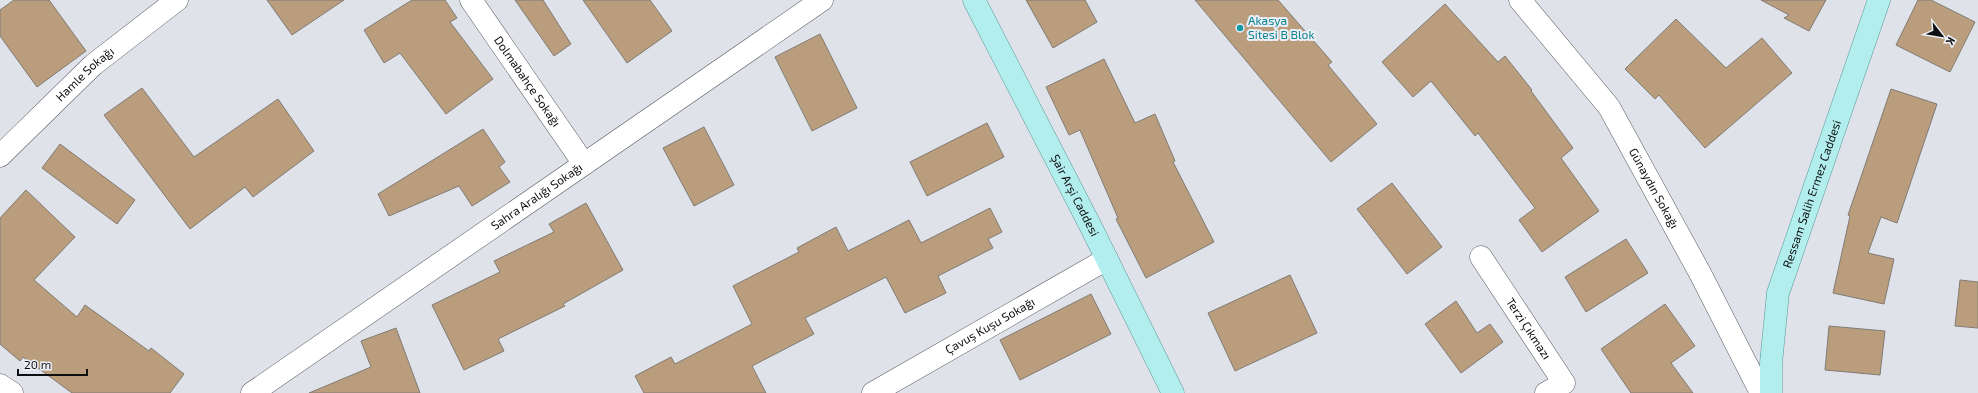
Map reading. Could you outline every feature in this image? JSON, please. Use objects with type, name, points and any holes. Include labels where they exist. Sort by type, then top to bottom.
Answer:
[{"type":"main road","name":"Şair Arşi Caddesi","points":[[974,0],[1107,259],[1173,393]]},
{"type":"main road","name":"Ressam Salih Ermez Caddesi","points":[[1771,393],[1771,363],[1778,293],[1879,0]]},
{"type":"street","name":"Hamle Sokağı","points":[[0,156],[93,65],[177,0]]},
{"type":"street","name":"Dolmabahçe Sokağı","points":[[471,0],[584,164]]},
{"type":"street","name":"Sahra Aralığı Sokağı","points":[[252,393],[822,0]]},
{"type":"street","name":"Günaydın Sokağı","points":[[1520,0],[1609,107],[1701,275],[1761,393]]},
{"type":"street","name":"Terzi Çıkmazı","points":[[1481,257],[1564,383],[1546,393]]},
{"type":"street","name":"Çavuş Kuşu Sokağı","points":[[873,393],[1107,259]]},
{"type":"street","points":[[0,385],[12,393]]},
{"type":"building","points":[[14,0],[49,0],[86,51],[37,87],[0,36],[0,10]]},
{"type":"building","points":[[267,0],[344,0],[292,35]]},
{"type":"building","points":[[412,0],[445,0],[457,18],[450,22],[493,79],[446,114],[400,53],[384,63],[364,30]]},
{"type":"building","points":[[515,0],[543,0],[571,44],[554,56]]},
{"type":"building","points":[[583,0],[650,0],[672,31],[627,63]]},
{"type":"building","points":[[1026,0],[1085,0],[1097,22],[1053,48]]},
{"type":"building","points":[[1195,0],[1278,0],[1332,62],[1328,65],[1377,124],[1331,162]]},
{"type":"building","points":[[1761,0],[1826,0],[1809,31],[1784,18],[1789,15]]},
{"type":"building","points":[[1918,0],[1931,0],[1975,22],[1950,72],[1896,45]]},
{"type":"building","points":[[1445,4],[1498,62],[1505,56],[1532,90],[1531,91],[1573,148],[1561,158],[1599,211],[1542,252],[1519,220],[1535,208],[1478,133],[1475,136],[1431,81],[1413,97],[1382,62]]},
{"type":"building","points":[[1676,19],[1726,68],[1762,38],[1792,73],[1705,148],[1659,95],[1655,99],[1625,69]]},
{"type":"building","points":[[820,34],[857,108],[812,131],[775,57]]},
{"type":"building","points":[[1104,59],[1135,123],[1155,114],[1175,161],[1173,162],[1214,242],[1146,278],[1116,219],[1118,218],[1080,130],[1069,135],[1046,87]]},
{"type":"building","points":[[142,88],[194,157],[278,99],[314,151],[253,197],[245,187],[190,229],[104,115]]},
{"type":"building","points":[[1891,89],[1937,104],[1897,223],[1881,217],[1868,253],[1894,259],[1884,304],[1833,293],[1850,216],[1848,215]]},
{"type":"building","points":[[987,123],[1004,157],[927,196],[910,162]]},
{"type":"building","points":[[704,127],[734,185],[694,206],[663,148]]},
{"type":"building","points":[[483,129],[505,162],[499,167],[510,182],[472,206],[459,186],[389,216],[378,194]]},
{"type":"building","points":[[60,144],[135,200],[117,224],[42,168]]},
{"type":"building","points":[[1392,183],[1442,247],[1407,274],[1357,209]]},
{"type":"building","points":[[26,190],[75,237],[34,280],[77,317],[85,305],[149,351],[151,348],[184,374],[170,393],[72,393],[23,357],[20,361],[0,344],[0,218]]},
{"type":"building","points":[[586,203],[623,270],[563,304],[565,306],[498,339],[504,351],[464,370],[432,305],[500,272],[494,261],[554,232],[549,224]]},
{"type":"building","points":[[990,208],[1002,232],[988,239],[993,248],[938,276],[946,293],[905,313],[886,277],[805,318],[814,334],[752,366],[766,393],[644,393],[635,376],[671,357],[675,364],[752,324],[733,286],[799,252],[797,248],[836,227],[848,251],[909,220],[921,243]]},
{"type":"building","points":[[1626,239],[1648,273],[1586,312],[1565,277]]},
{"type":"building","points":[[1290,275],[1317,333],[1235,371],[1208,313]]},
{"type":"building","points":[[1960,280],[1978,282],[1978,328],[1955,326]]},
{"type":"building","points":[[1091,294],[1111,334],[1020,380],[1000,340]]},
{"type":"building","points":[[1456,301],[1477,333],[1490,324],[1503,342],[1461,373],[1425,324]]},
{"type":"building","points":[[1665,304],[1695,346],[1671,363],[1693,393],[1631,393],[1601,349]]},
{"type":"building","points":[[1829,326],[1885,331],[1880,375],[1825,370]]},
{"type":"building","points":[[396,328],[420,393],[309,393],[371,367],[361,341]]},
{"type":"place","name":"Akasya Sitesi B Blok","points":[[1240,28]]}]
